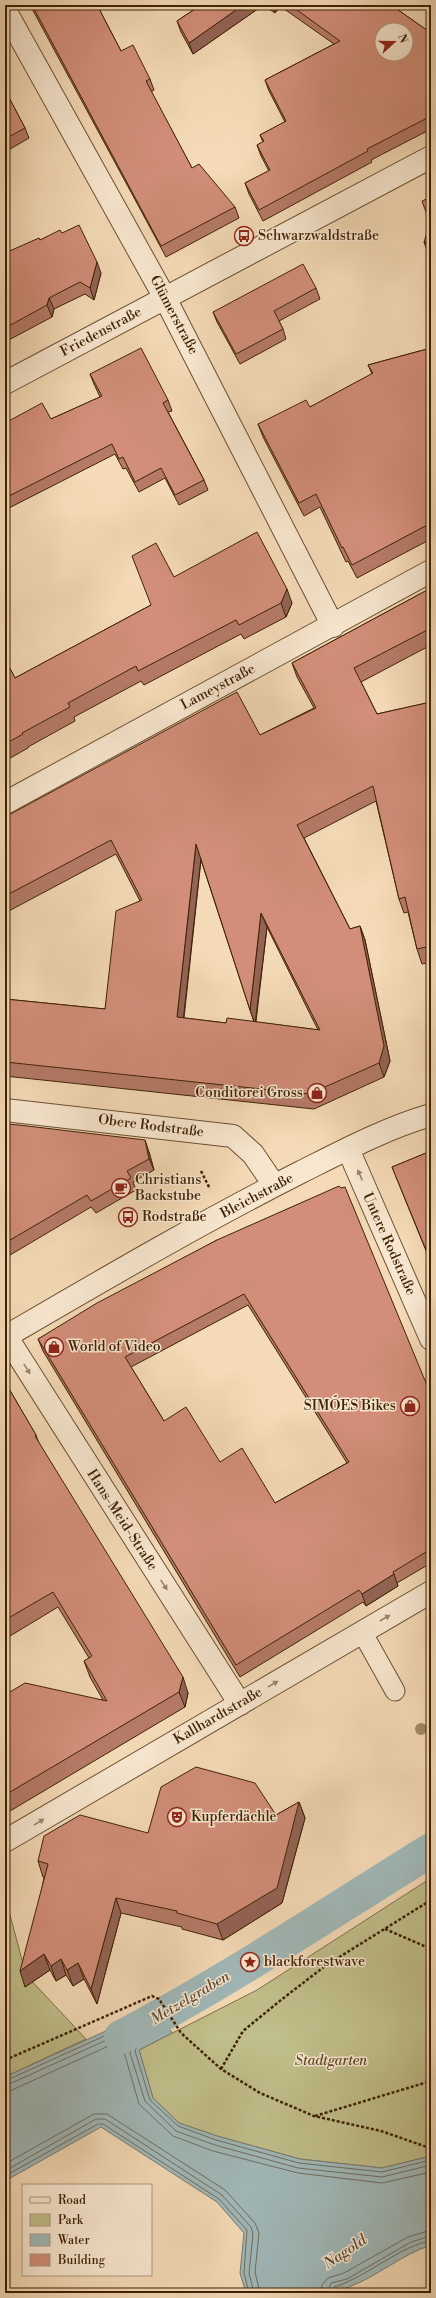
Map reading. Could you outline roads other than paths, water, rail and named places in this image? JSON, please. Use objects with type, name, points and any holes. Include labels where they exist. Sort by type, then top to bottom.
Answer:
[{"type":"street","name":"Glümerstraße","points":[[5,10],[166,298],[332,626]]},
{"type":"street","name":"Friedenstraße","points":[[5,382],[431,157]]},
{"type":"street","name":"Lameystraße","points":[[5,803],[431,571]]},
{"type":"street","name":"Obere Rodstraße","points":[[5,1110],[233,1136],[253,1154],[274,1186]]},
{"type":"street","name":"Bleichstraße","points":[[5,1337],[146,1255],[274,1186],[348,1149],[431,1115]]},
{"type":"street","name":"Untere Rodstraße","points":[[348,1149],[431,1339]]},
{"type":"street","name":"Hans-Meid-Straße","points":[[5,1337],[240,1704]]},
{"type":"street","name":"Kallhardtstraße","points":[[5,1842],[431,1592]]},
{"type":"lane","points":[[362,1632],[396,1691]]},
{"type":"water","name":"Nagold","points":[[156,2008],[172,2033],[139,2050],[153,2098],[179,2123],[217,2136],[300,2159],[382,2168],[431,2156],[431,2245],[410,2254],[360,2282],[338,2290],[312,2294],[246,2293],[240,2273],[244,2233],[217,2202],[101,2127],[5,2181],[5,2077]]},
{"type":"waterway","name":"Metzelgraben","points":[[121,2037],[239,1970],[431,1850]]},
{"type":"place","name":"Schwarzwaldstraße","points":[[244,236]]},
{"type":"place","name":"Conditorei Gross","points":[[317,1093]]},
{"type":"place","name":"Christians Backstube","points":[[121,1188]]},
{"type":"place","name":"Rodstraße","points":[[128,1217]]},
{"type":"place","name":"World of Video","points":[[54,1347]]},
{"type":"place","name":"SIMÓES Bikes","points":[[410,1406]]},
{"type":"place","name":"Kupferdächle","points":[[177,1817]]},
{"type":"place","name":"blackforestwave","points":[[250,1962]]},
{"type":"park label","name":"Stadtgarten","points":[[331,2061]]}]
